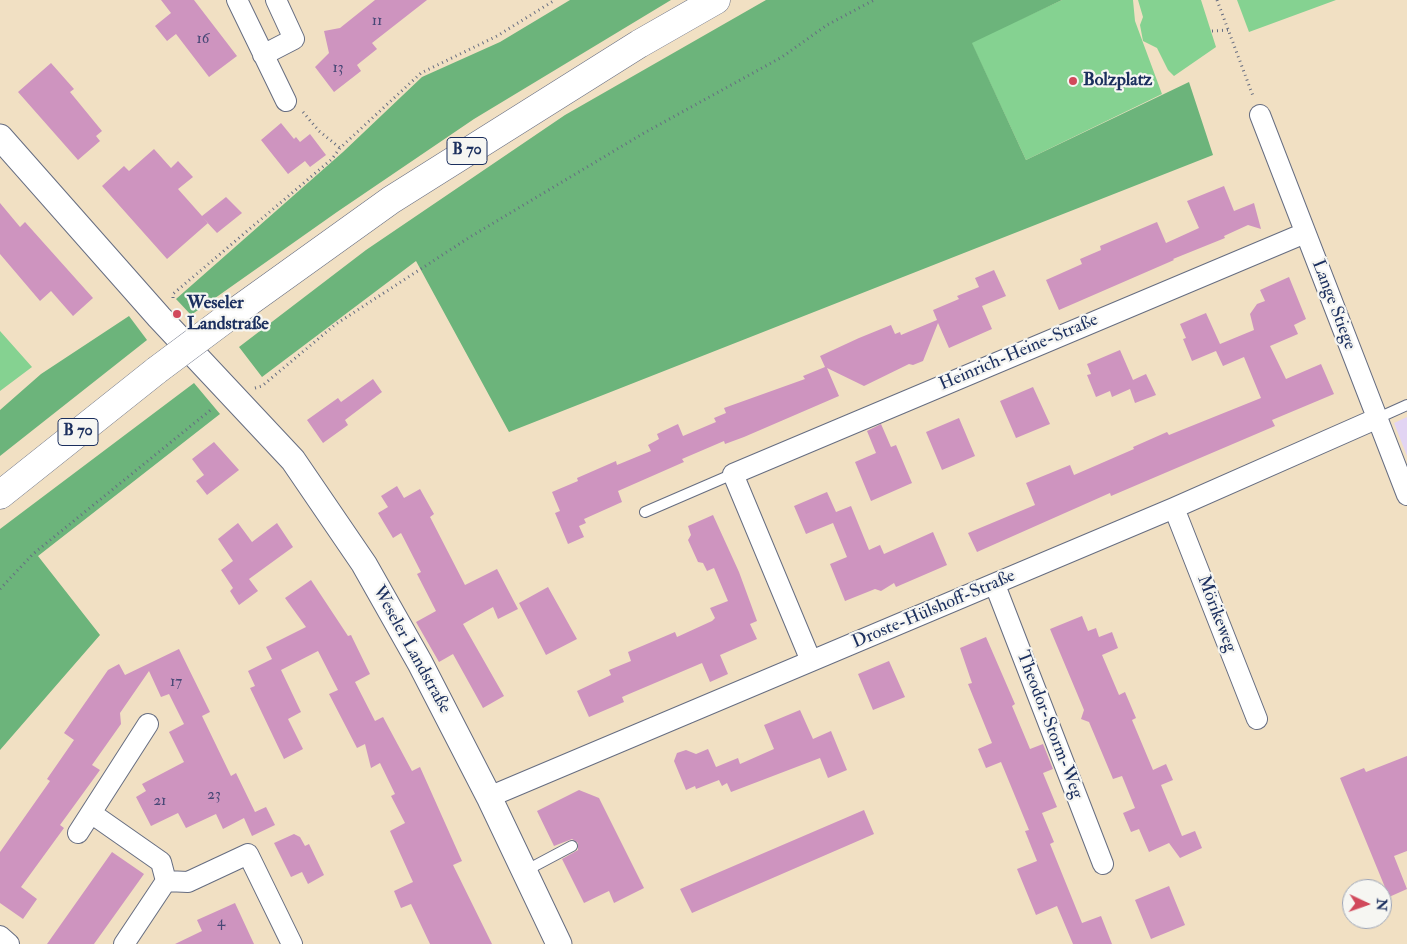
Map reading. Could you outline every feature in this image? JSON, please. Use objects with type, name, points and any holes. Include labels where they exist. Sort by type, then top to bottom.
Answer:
[{"type":"main road","name":"B 70","points":[[0,495],[157,370],[392,200],[639,44],[716,0]]},
{"type":"street","points":[[237,0],[286,101]]},
{"type":"street","points":[[263,54],[294,40],[276,0]]},
{"type":"street","name":"Lange Stiege","points":[[1260,115],[1407,495]]},
{"type":"street","name":"Weseler Landstraße","points":[[0,137],[159,317],[293,460],[364,564],[420,663],[489,797],[559,944]]},
{"type":"street","name":"Heinrich-Heine-Straße","points":[[733,474],[1305,233]]},
{"type":"street","name":"Droste-Hülshoff-Straße","points":[[489,797],[995,585],[1378,418]]},
{"type":"street","points":[[733,474],[812,661]]},
{"type":"street","name":"Mörikeweg","points":[[1174,508],[1257,719]]},
{"type":"street","name":"Theodor-Storm-Weg","points":[[995,585],[1102,864]]},
{"type":"street","points":[[78,833],[148,724]]},
{"type":"street","points":[[91,813],[161,862],[166,881],[124,944]]},
{"type":"street","points":[[166,881],[188,882],[248,854],[292,944]]},
{"type":"street","points":[[0,936],[9,944]]},
{"type":"lane","points":[[1378,418],[1407,405]]},
{"type":"lane","name":"Heinrich-Heine-Straße","points":[[645,512],[733,474]]},
{"type":"lane","points":[[525,871],[572,846]]},
{"type":"path","points":[[159,317],[172,305],[173,294],[332,159],[340,148],[422,72],[497,36],[555,0]]},
{"type":"path","points":[[0,589],[32,554],[234,397],[262,386],[336,324],[410,275],[644,132],[782,57],[827,25],[874,0]]},
{"type":"path","points":[[1218,0],[1260,115]]},
{"type":"path","points":[[1212,31],[1229,30]]},
{"type":"path","points":[[286,101],[294,102],[318,131],[340,148]]},
{"type":"shaded area","points":[[1407,417],[1407,456],[1394,423]]},
{"type":"green space","points":[[570,0],[671,0],[474,119],[337,212],[191,315],[176,299],[343,152],[422,77],[500,42]]},
{"type":"green space","points":[[766,0],[1062,0],[972,43],[1026,160],[1189,82],[1213,155],[509,432],[416,261],[262,377],[239,347],[366,250],[565,115]]},
{"type":"green space","name":"Bolzplatz","points":[[1062,0],[1133,0],[1135,21],[1162,94],[1026,160],[971,42]]},
{"type":"green space","points":[[1138,0],[1201,0],[1216,47],[1174,76],[1168,70],[1157,48],[1143,41],[1140,25],[1143,17]]},
{"type":"green space","points":[[1237,0],[1336,0],[1249,32]]},
{"type":"green space","points":[[129,316],[147,340],[0,456],[0,410],[41,374]]},
{"type":"green space","points":[[0,331],[32,367],[0,391]]},
{"type":"green space","points":[[194,383],[220,414],[38,556],[100,635],[0,750],[0,529]]},
{"type":"building","points":[[161,0],[194,0],[237,56],[209,77],[176,34],[167,41],[155,26],[171,13]]},
{"type":"building","points":[[375,0],[427,0],[372,43],[377,49],[357,65],[361,71],[334,92],[315,67],[329,53],[324,31],[340,28]]},
{"type":"building","points":[[51,63],[74,89],[70,92],[102,131],[96,136],[100,141],[78,160],[18,92]]},
{"type":"building","points":[[281,123],[294,139],[296,137],[300,142],[310,134],[326,155],[310,167],[305,161],[288,174],[261,140]]},
{"type":"building","points":[[154,149],[171,168],[178,161],[193,177],[178,189],[202,216],[226,197],[242,213],[217,233],[208,223],[167,259],[102,186],[124,166],[129,171]]},
{"type":"building","points":[[1224,186],[1234,211],[1254,203],[1261,229],[1248,225],[1224,236],[1225,238],[1059,310],[1046,280],[1082,264],[1080,259],[1101,250],[1100,246],[1157,222],[1166,243],[1199,228],[1187,201]]},
{"type":"building","points":[[0,203],[20,227],[25,222],[93,298],[73,316],[51,291],[40,301],[0,254]]},
{"type":"building","points":[[994,270],[1006,296],[982,306],[992,329],[949,348],[938,323],[923,361],[913,365],[909,364],[864,386],[827,368],[839,396],[744,437],[725,444],[724,441],[682,459],[684,462],[618,491],[622,502],[584,519],[586,523],[579,526],[584,537],[568,544],[555,513],[560,511],[552,492],[578,481],[577,478],[616,461],[617,465],[651,451],[648,445],[659,439],[657,434],[678,424],[683,436],[716,422],[714,418],[726,413],[724,408],[805,379],[803,376],[825,367],[820,356],[859,338],[891,325],[895,334],[900,332],[901,335],[937,320],[933,310],[959,299],[957,296],[979,287],[975,278]]},
{"type":"building","points":[[1289,277],[1306,319],[1294,325],[1298,334],[1270,346],[1286,379],[1321,364],[1334,394],[1272,420],[1275,426],[1111,496],[1110,493],[977,552],[968,533],[1035,505],[1026,483],[1070,465],[1074,475],[1134,449],[1133,447],[1167,432],[1169,435],[1261,398],[1244,357],[1223,366],[1216,351],[1192,361],[1183,339],[1186,338],[1180,324],[1206,313],[1220,344],[1254,330],[1250,314],[1257,304],[1265,301],[1260,290]]},
{"type":"building","points":[[1120,350],[1133,380],[1146,374],[1156,395],[1135,403],[1130,389],[1112,397],[1110,391],[1096,397],[1087,375],[1091,374],[1087,364]]},
{"type":"building","points":[[373,379],[382,392],[345,420],[348,425],[323,443],[307,420],[338,398],[341,402]]},
{"type":"building","points":[[1033,387],[1050,424],[1016,438],[1000,401]]},
{"type":"building","points":[[959,418],[975,456],[942,470],[926,432]]},
{"type":"building","points":[[881,424],[891,447],[896,445],[912,483],[871,501],[855,462],[876,453],[867,431]]},
{"type":"building","points":[[214,442],[239,470],[207,495],[196,481],[204,475],[192,459]]},
{"type":"building","points":[[397,486],[404,498],[420,489],[434,514],[430,517],[465,585],[497,569],[518,609],[498,619],[493,607],[463,624],[504,696],[483,708],[453,654],[439,662],[416,622],[436,611],[417,574],[421,572],[401,533],[393,538],[378,513],[388,507],[381,496]]},
{"type":"building","points":[[827,492],[836,512],[851,506],[869,550],[880,545],[884,554],[933,532],[947,565],[896,587],[894,583],[881,591],[875,589],[845,601],[830,564],[847,557],[833,523],[806,534],[794,506]]},
{"type":"building","points":[[713,515],[739,572],[757,621],[750,624],[757,639],[720,655],[728,674],[710,682],[702,663],[622,697],[624,702],[589,717],[577,691],[611,675],[609,670],[631,661],[628,652],[675,632],[677,637],[712,621],[715,618],[710,608],[728,601],[714,568],[707,571],[703,563],[698,562],[688,540],[691,535],[688,526]]},
{"type":"building","points":[[238,523],[252,542],[277,523],[293,547],[249,579],[258,591],[239,605],[230,591],[233,588],[221,570],[233,561],[218,539]]},
{"type":"building","points":[[311,580],[348,636],[351,635],[370,674],[355,682],[375,721],[383,717],[412,771],[420,767],[462,861],[453,865],[492,944],[430,944],[411,904],[401,908],[394,891],[413,882],[390,831],[405,823],[391,796],[395,794],[380,763],[371,768],[365,744],[357,748],[329,694],[338,690],[318,651],[281,670],[301,712],[288,719],[303,749],[284,759],[250,688],[255,686],[248,671],[272,659],[266,647],[306,627],[285,598]]},
{"type":"building","points":[[548,587],[577,639],[546,655],[519,603]]},
{"type":"building","points":[[1082,616],[1088,631],[1096,628],[1099,637],[1112,632],[1118,648],[1102,655],[1119,695],[1125,692],[1136,718],[1132,720],[1153,770],[1166,764],[1173,780],[1161,785],[1182,836],[1195,831],[1202,848],[1180,858],[1169,843],[1149,852],[1139,829],[1131,832],[1123,813],[1135,808],[1122,776],[1113,779],[1089,722],[1081,719],[1084,710],[1050,629]]},
{"type":"building","points":[[986,637],[1015,704],[1012,706],[1030,749],[1043,744],[1053,769],[1043,773],[1057,807],[1042,813],[1054,842],[1050,844],[1082,923],[1101,916],[1112,944],[1073,944],[1057,906],[1036,915],[1017,869],[1037,861],[1025,831],[1029,830],[1001,762],[986,768],[978,749],[992,743],[968,684],[972,683],[960,648]]},
{"type":"building","points":[[179,649],[210,712],[202,716],[231,776],[236,773],[255,812],[266,807],[275,825],[252,836],[244,818],[223,829],[216,814],[186,828],[178,813],[151,826],[136,797],[146,791],[142,784],[184,762],[169,732],[184,724],[169,694],[161,697],[149,671],[120,713],[121,724],[92,765],[100,770],[60,825],[64,828],[21,887],[37,899],[23,919],[0,903],[0,852],[50,781],[47,779],[74,740],[64,733],[108,670],[119,664],[125,675]]},
{"type":"building","points":[[889,661],[905,697],[873,710],[858,674]]},
{"type":"building","points":[[800,710],[813,739],[831,731],[847,770],[828,778],[820,758],[731,792],[727,783],[722,786],[719,780],[696,789],[695,786],[686,790],[674,761],[677,753],[686,750],[696,754],[708,749],[716,767],[738,758],[740,764],[774,749],[764,725]]},
{"type":"building","points":[[1407,756],[1407,851],[1394,856],[1407,889],[1392,896],[1392,879],[1382,879],[1340,778],[1364,768],[1366,772]]},
{"type":"building","points":[[579,790],[599,798],[644,888],[614,903],[609,891],[584,903],[562,859],[578,850],[578,843],[572,839],[554,846],[537,811]]},
{"type":"building","points":[[864,810],[874,834],[692,913],[680,889]]},
{"type":"building","points":[[294,834],[300,837],[305,846],[309,844],[324,875],[308,884],[302,872],[291,877],[274,843]]},
{"type":"building","points":[[112,852],[144,874],[94,944],[47,944]]},
{"type":"building","points":[[1169,886],[1185,925],[1151,939],[1135,900]]},
{"type":"building","points":[[235,903],[254,944],[175,944],[202,931],[197,920]]},
{"type":"place","name":"Bolzplatz","points":[[1073,81]]},
{"type":"place","name":"Weseler Landstraße","points":[[177,314]]}]
